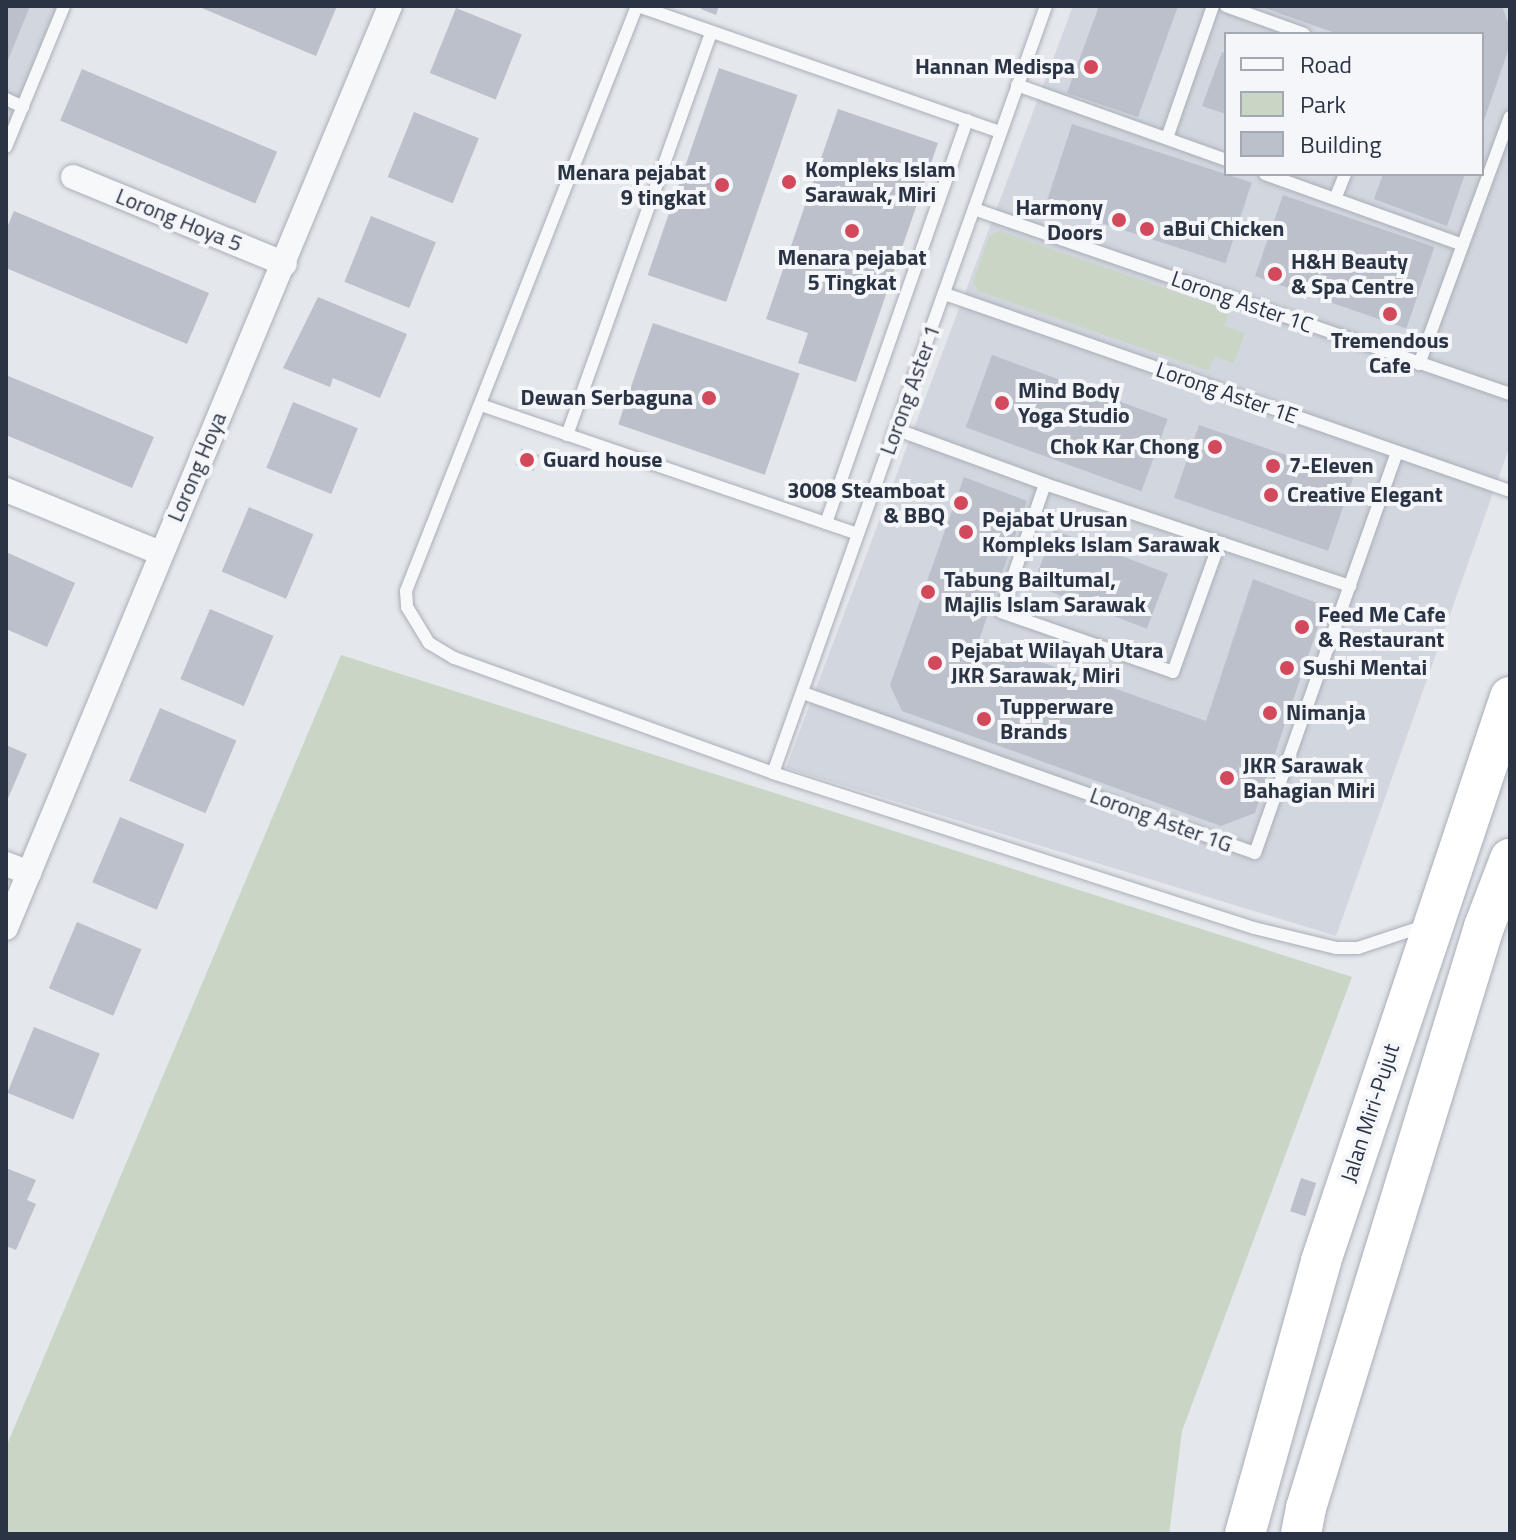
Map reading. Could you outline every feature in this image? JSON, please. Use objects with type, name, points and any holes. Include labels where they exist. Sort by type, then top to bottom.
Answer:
[{"type":"highway","name":"Jalan Miri-Pujut","points":[[1245,1534],[1321,1261],[1510,697]]},
{"type":"highway","points":[[1301,1534],[1310,1492],[1497,928],[1510,859]]},
{"type":"street","name":"Lorong Hoya","points":[[6,928],[390,6]]},
{"type":"street","name":"Lorong Hoya 5","points":[[73,177],[285,264]]},
{"type":"street","points":[[6,490],[160,553]]},
{"type":"street","points":[[6,864],[29,873]]},
{"type":"lane","points":[[6,147],[64,6]]},
{"type":"lane","points":[[1000,132],[637,6],[406,591],[407,607],[415,623],[429,643],[454,658],[773,773],[1254,928],[1336,948],[1382,943],[1433,922]]},
{"type":"lane","name":"Lorong Aster 1","points":[[773,773],[1046,6]]},
{"type":"lane","points":[[1167,138],[1213,6]]},
{"type":"lane","points":[[1226,6],[1298,32]]},
{"type":"lane","points":[[567,435],[711,32]]},
{"type":"lane","points":[[1017,85],[1224,159]]},
{"type":"lane","points":[[6,99],[23,107]]},
{"type":"lane","points":[[1419,364],[1510,117]]},
{"type":"lane","points":[[826,523],[967,120]]},
{"type":"lane","points":[[1271,176],[1463,245]]},
{"type":"lane","points":[[1335,199],[1344,176]]},
{"type":"lane","name":"Lorong Aster 1C","points":[[974,209],[1510,394]]},
{"type":"lane","name":"Lorong Aster 1E","points":[[945,294],[1510,491]]},
{"type":"lane","points":[[481,405],[858,534]]},
{"type":"lane","points":[[895,429],[1045,484],[1350,586]]},
{"type":"lane","name":"Lorong Aster 1G","points":[[803,693],[1255,853],[1397,453]]},
{"type":"lane","points":[[1045,484],[1001,612],[1173,672],[1219,544]]},
{"type":"shaded area","points":[[6,6],[71,6],[6,160]]},
{"type":"shaded area","points":[[1073,6],[1510,6],[1510,445],[1336,936],[786,768]]},
{"type":"green space","points":[[999,231],[1230,311],[1224,326],[1245,333],[1234,363],[1214,356],[1209,371],[978,291],[973,283],[989,237]]},
{"type":"green space","points":[[341,655],[1352,977],[1182,1431],[1169,1534],[6,1534],[6,1447]]},
{"type":"building","points":[[6,6],[30,6],[6,65]]},
{"type":"building","points":[[197,6],[337,6],[316,56]]},
{"type":"building","points":[[702,6],[719,6],[716,15],[701,9]]},
{"type":"building","points":[[1099,6],[1178,6],[1138,117],[1067,93]]},
{"type":"building","points":[[1259,6],[1502,6],[1510,28],[1510,45],[1484,120],[1484,32],[1332,32]]},
{"type":"building","points":[[456,8],[522,35],[496,99],[430,73]]},
{"type":"building","points":[[1222,52],[1224,113],[1202,106]]},
{"type":"building","name":"Menara pejabat 9 tingkat","points":[[719,68],[797,95],[726,302],[648,275]]},
{"type":"building","points":[[82,69],[277,152],[255,203],[60,121]]},
{"type":"building","name":"Menara pejabat 5 Tingkat","points":[[838,109],[938,143],[856,382],[798,363],[808,333],[766,319]]},
{"type":"building","points":[[414,112],[479,138],[453,203],[388,177]]},
{"type":"building","points":[[1072,124],[1224,173],[1224,176],[1252,182],[1225,263],[1046,205]]},
{"type":"building","points":[[1382,176],[1464,176],[1447,226],[1374,199]]},
{"type":"building","points":[[1283,195],[1434,247],[1406,328],[1255,276]]},
{"type":"building","points":[[14,211],[209,293],[187,344],[6,268],[6,230]]},
{"type":"building","points":[[371,216],[436,242],[409,308],[344,282]]},
{"type":"building","points":[[318,297],[407,334],[380,398],[333,378],[330,387],[283,368]]},
{"type":"building","name":"Dewan Serbaguna","points":[[653,323],[800,373],[765,475],[618,424]]},
{"type":"building","points":[[992,355],[1168,419],[1141,491],[966,427]]},
{"type":"building","points":[[6,375],[154,437],[132,488],[6,435]]},
{"type":"building","points":[[293,402],[358,428],[331,494],[266,468]]},
{"type":"building","points":[[1199,425],[1353,478],[1328,551],[1174,498]]},
{"type":"building","name":"Guard house","points":[[521,449],[539,455],[534,471],[516,465]]},
{"type":"building","points":[[964,477],[1027,501],[979,640],[1206,721],[1253,579],[1325,606],[1255,813],[1221,826],[902,711],[890,685]]},
{"type":"building","points":[[249,507],[313,534],[286,599],[222,571]]},
{"type":"building","points":[[1054,530],[1168,574],[1147,629],[1033,585]]},
{"type":"building","points":[[6,552],[75,583],[47,647],[6,629]]},
{"type":"building","points":[[210,609],[274,636],[244,706],[180,679]]},
{"type":"building","points":[[160,708],[236,740],[206,813],[129,781]]},
{"type":"building","points":[[6,745],[27,754],[6,803]]},
{"type":"building","points":[[120,817],[184,844],[157,910],[92,882]]},
{"type":"building","points":[[77,922],[141,949],[113,1016],[49,988]]},
{"type":"building","points":[[34,1027],[100,1054],[73,1119],[7,1093]]},
{"type":"building","points":[[6,1168],[36,1180],[27,1200],[36,1204],[16,1250],[6,1246]]},
{"type":"building","points":[[1301,1178],[1316,1183],[1305,1216],[1290,1211]]},
{"type":"place","name":"Hannan Medispa","points":[[1091,67]]},
{"type":"place","name":"Kompleks Islam Sarawak, Miri","points":[[789,182]]},
{"type":"place","name":"Menara pejabat 9 tingkat","points":[[722,185]]},
{"type":"place","name":"Harmony Doors","points":[[1119,220]]},
{"type":"place","name":"aBui Chicken","points":[[1147,229]]},
{"type":"place","name":"Menara pejabat 5 Tingkat","points":[[852,231]]},
{"type":"place","name":"H&H Beauty & Spa Centre","points":[[1275,274]]},
{"type":"place","name":"Tremendous Cafe","points":[[1390,314]]},
{"type":"place","name":"Dewan Serbaguna","points":[[709,398]]},
{"type":"place","name":"Mind Body Yoga Studio","points":[[1002,403]]},
{"type":"place","name":"Chok Kar Chong","points":[[1215,447]]},
{"type":"place","name":"Guard house","points":[[527,460]]},
{"type":"place","name":"7-Eleven","points":[[1273,466]]},
{"type":"place","name":"Creative Elegant","points":[[1271,495]]},
{"type":"place","name":"3008 Steamboat & BBQ","points":[[961,503]]},
{"type":"place","name":"Pejabat Urusan Kompleks Islam Sarawak","points":[[966,532]]},
{"type":"place","name":"Tabung Bailtumal, Majlis Islam Sarawak","points":[[928,592]]},
{"type":"place","name":"Feed Me Cafe & Restaurant","points":[[1302,627]]},
{"type":"place","name":"Pejabat Wilayah Utara JKR Sarawak, Miri","points":[[935,663]]},
{"type":"place","name":"Sushi Mentai","points":[[1287,668]]},
{"type":"place","name":"Nimanja","points":[[1270,713]]},
{"type":"place","name":"Tupperware Brands","points":[[984,719]]},
{"type":"place","name":"JKR Sarawak Bahagian Miri","points":[[1227,778]]}]
